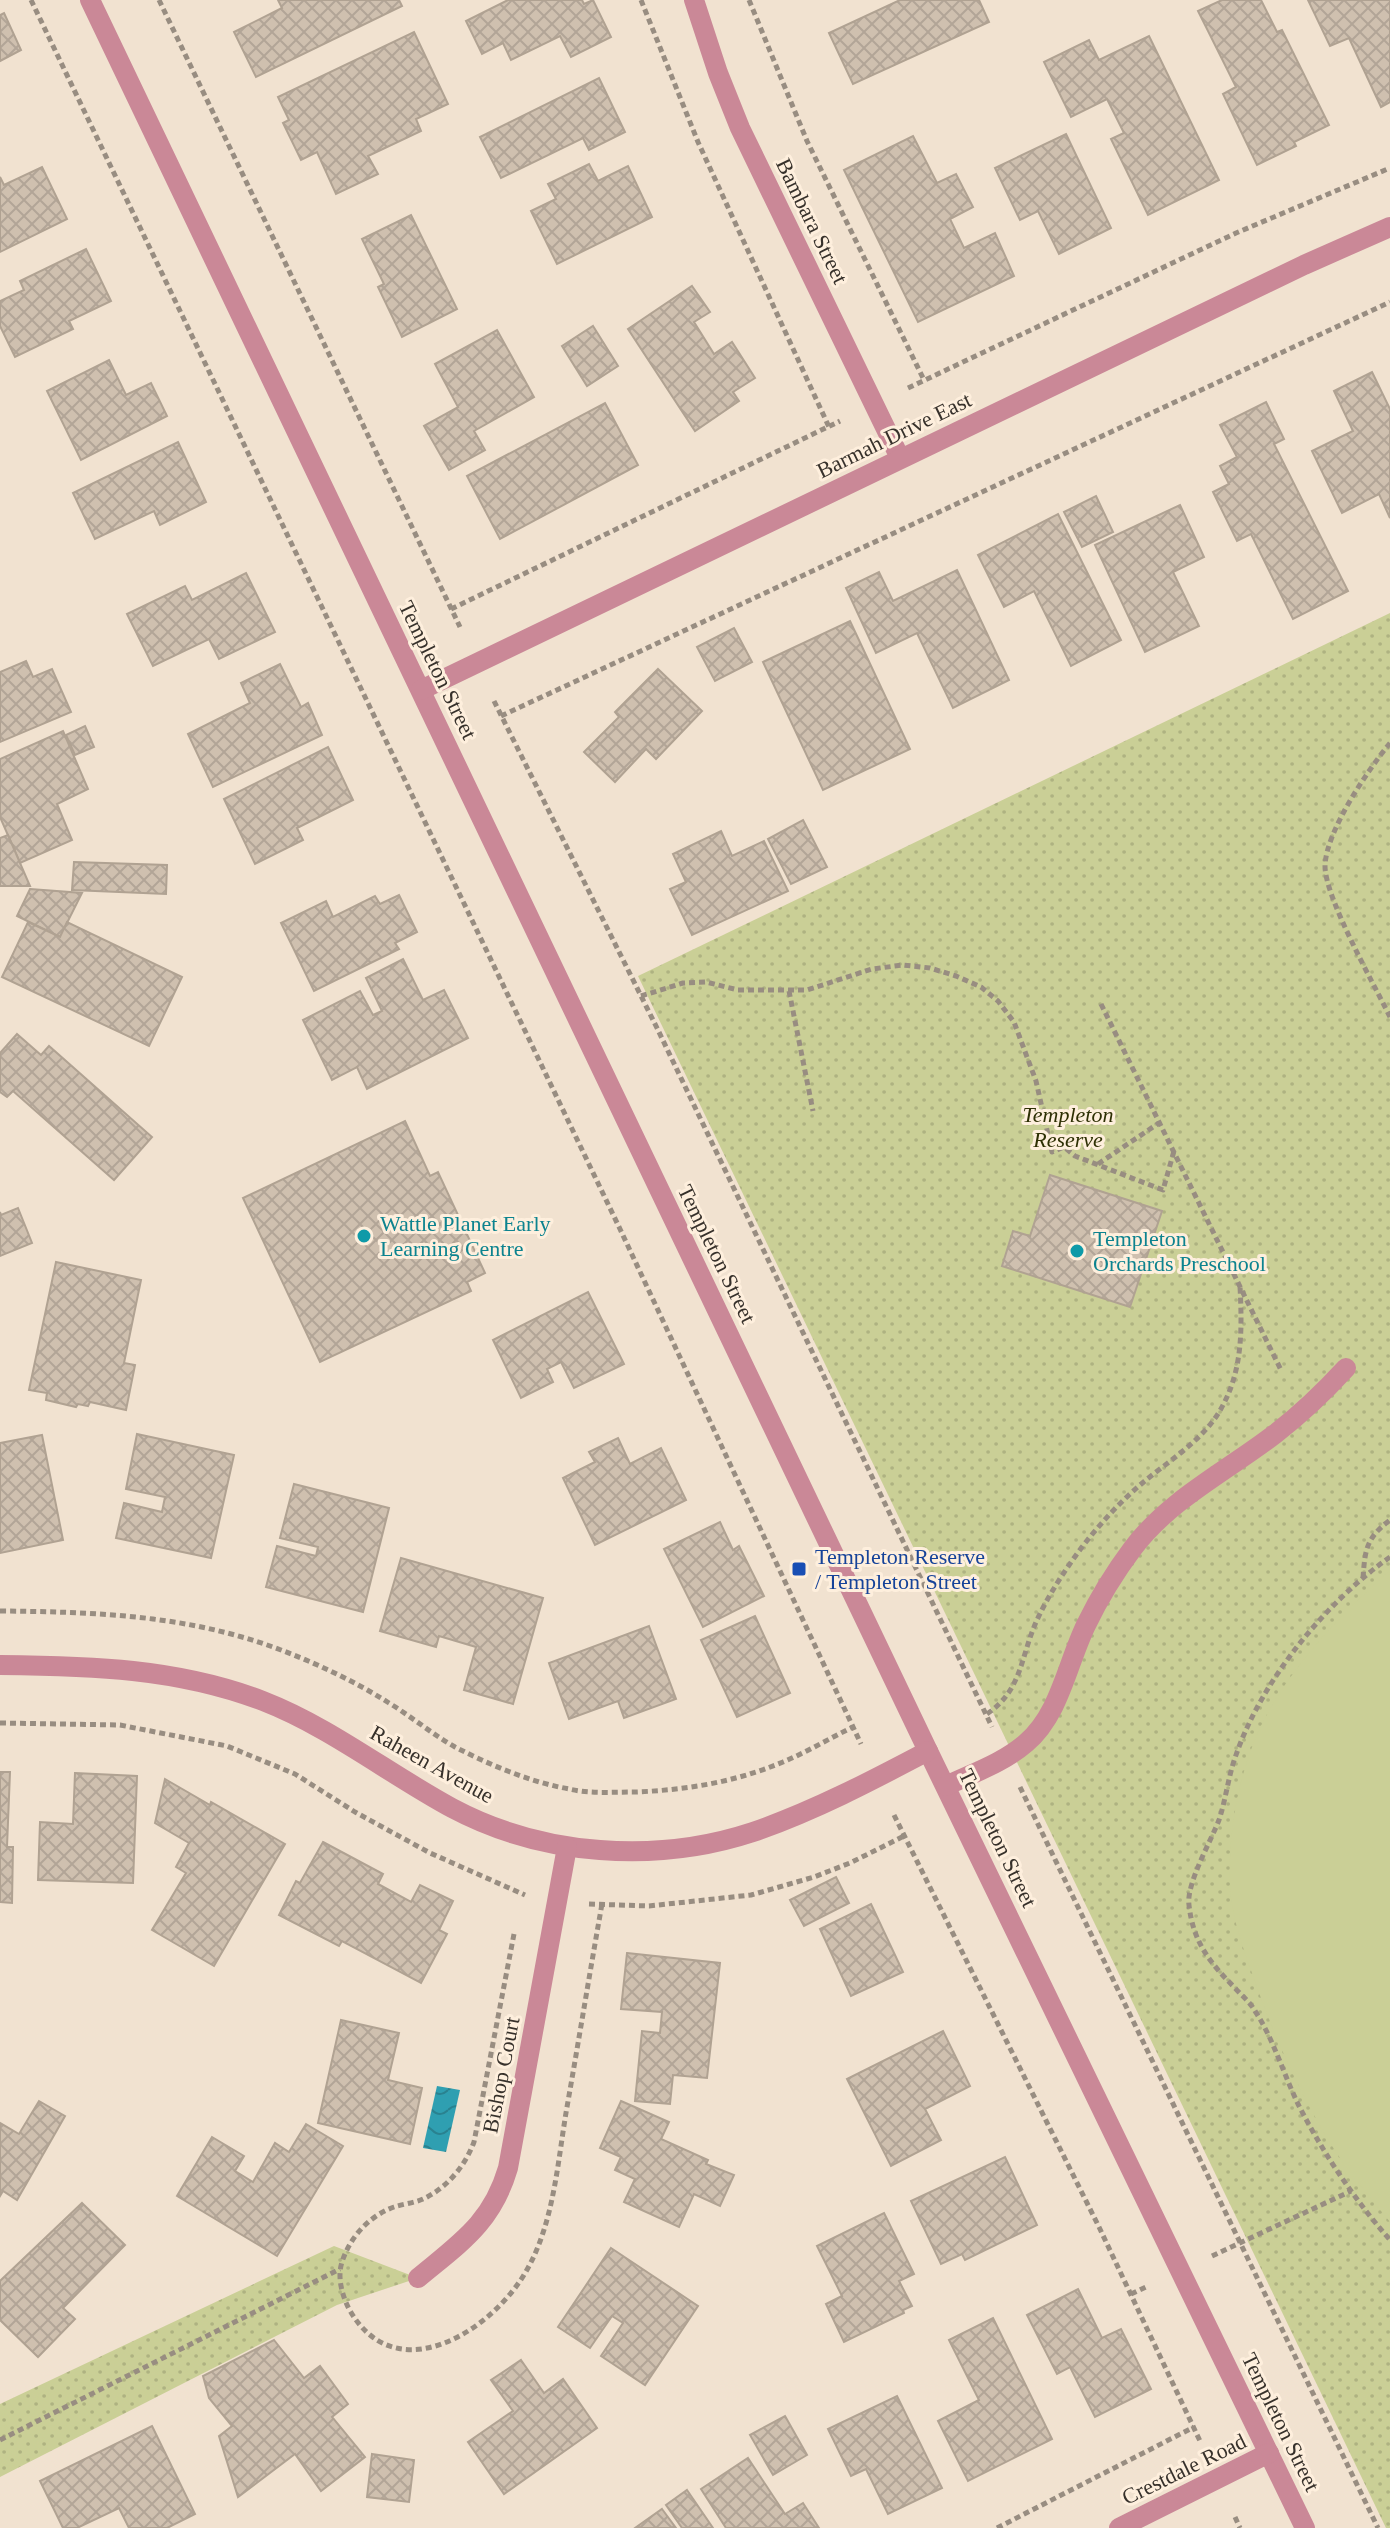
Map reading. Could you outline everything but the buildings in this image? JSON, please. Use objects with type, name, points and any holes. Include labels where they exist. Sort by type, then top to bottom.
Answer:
[{"type":"street","name":"Templeton Street","points":[[90,0],[928,1751],[1305,2528]]},
{"type":"street","name":"Bambara Street","points":[[694,0],[740,128],[900,458]]},
{"type":"street","name":"Barmah Drive East","points":[[421,690],[900,458],[1390,227]]},
{"type":"street","points":[[946,1786],[1006,1758],[1044,1724],[1086,1624],[1109,1583],[1157,1521],[1276,1434],[1325,1392],[1346,1368]]},
{"type":"street","name":"Raheen Avenue","points":[[0,1665],[108,1667],[202,1682],[240,1693],[312,1724],[456,1810],[520,1835],[567,1847],[630,1851],[666,1849],[750,1833],[832,1800],[928,1751]]},
{"type":"street","name":"Bishop Court","points":[[418,2278],[487,2216],[501,2190],[508,2168],[567,1847]]},
{"type":"street","name":"Crestdale Road","points":[[1119,2528],[1269,2453]]},
{"type":"path","points":[[31,0],[620,1229],[861,1744]]},
{"type":"path","points":[[159,0],[460,627]]},
{"type":"path","points":[[641,0],[698,142],[829,427]]},
{"type":"path","points":[[749,0],[807,141],[924,380]]},
{"type":"path","points":[[908,388],[1236,233],[1390,168]]},
{"type":"path","points":[[501,716],[1390,302]]},
{"type":"path","points":[[451,609],[840,421]]},
{"type":"path","points":[[494,701],[641,996],[1378,2528]]},
{"type":"path","points":[[1390,743],[1372,765],[1343,815],[1330,844],[1325,869],[1334,900],[1390,1017]]},
{"type":"path","points":[[641,996],[683,983],[706,982],[738,990],[807,990],[872,969],[903,965],[943,972],[981,987],[998,1001],[1014,1022],[1036,1081],[1052,1152],[1064,1147],[1075,1156],[1163,1190],[1174,1151]]},
{"type":"path","points":[[789,991],[813,1111]]},
{"type":"path","points":[[1101,1004],[1281,1370]]},
{"type":"path","points":[[1097,1164],[1159,1123]]},
{"type":"path","points":[[1363,1579],[1365,1552],[1370,1540],[1390,1520]]},
{"type":"path","points":[[1390,1557],[1363,1579],[1299,1644],[1279,1670],[1248,1725],[1229,1777],[1219,1819],[1188,1902],[1198,1944],[1256,2011],[1299,2106],[1351,2191],[1390,2240]]},
{"type":"path","points":[[0,1611],[126,1616],[217,1629],[318,1666],[387,1702],[453,1745],[490,1764],[569,1790],[605,1793],[682,1790],[717,1784],[784,1762],[853,1727]]},
{"type":"path","points":[[0,1723],[120,1725],[227,1746],[295,1774],[355,1812],[430,1853],[533,1898]]},
{"type":"path","points":[[894,1815],[1131,2294],[1200,2441]]},
{"type":"path","points":[[583,1904],[649,1906],[751,1895],[814,1877],[904,1836]]},
{"type":"path","points":[[1212,2256],[1351,2191]]},
{"type":"path","points":[[0,2440],[340,2269]]},
{"type":"path","points":[[1131,2294],[1148,2286]]},
{"type":"path","points":[[997,2528],[1194,2427]]},
{"type":"path","points":[[1235,2517],[1240,2528]]},
{"type":"green space","name":"Templeton Reserve","points":[[1390,613],[1390,2528],[1386,2528],[638,976]]},
{"type":"green space","points":[[1389,1571],[1390,2222],[1334,2149],[1288,2064],[1241,1941],[1230,1885],[1237,1798],[1246,1763],[1263,1722],[1310,1652]]},
{"type":"green space","points":[[334,2246],[418,2278],[337,2305],[0,2477],[0,2404]]},
{"type":"water","points":[[437,2086],[460,2090],[446,2152],[423,2148]]},
{"type":"place","name":"Wattle Planet Early Learning Centre","points":[[364,1236]]},
{"type":"place","name":"Templeton Orchards Preschool","points":[[1077,1251]]},
{"type":"place","name":"Templeton Reserve / Templeton Street","points":[[799,1569]]}]
